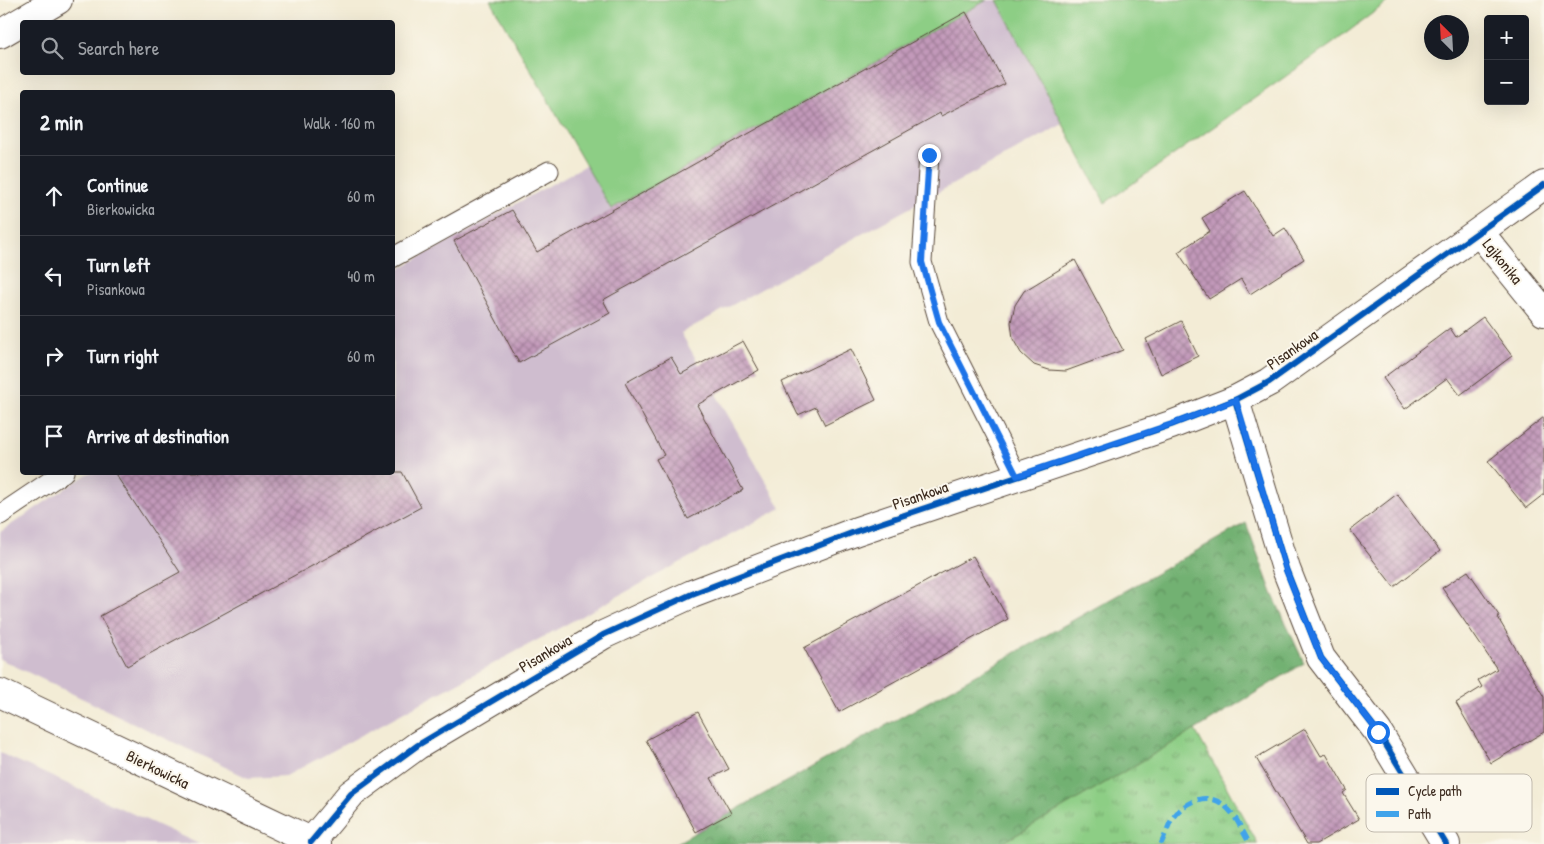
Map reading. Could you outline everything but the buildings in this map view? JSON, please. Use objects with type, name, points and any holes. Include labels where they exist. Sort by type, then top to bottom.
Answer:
[{"type":"street","points":[[23,20],[58,0]]},
{"type":"street","points":[[0,33],[20,22]]},
{"type":"street","name":"Pisankowa","points":[[314,843],[352,794],[418,745],[603,635],[710,587],[857,531],[1172,424],[1236,400],[1269,382],[1480,233],[1544,185]]},
{"type":"street","name":"Lajkonika","points":[[1480,233],[1544,312]]},
{"type":"street","points":[[1236,400],[1286,570],[1321,658],[1378,732],[1404,774]]},
{"type":"street","name":"Bierkowicka","points":[[0,693],[274,835],[314,843]]},
{"type":"street","points":[[1439,832],[1446,844]]},
{"type":"lane","points":[[929,155],[922,262],[939,322],[1017,476]]},
{"type":"lane","points":[[395,256],[549,171]]},
{"type":"lane","points":[[0,515],[60,475]]},
{"type":"shaded area","points":[[987,0],[997,0],[1063,124],[681,333],[781,508],[286,776],[248,778],[0,659],[0,532],[86,475],[395,475],[395,271],[586,165],[612,208]]},
{"type":"shaded area","points":[[0,753],[199,844],[0,844]]},
{"type":"green space","points":[[490,0],[987,0],[611,209]]},
{"type":"green space","points":[[997,0],[1390,0],[1332,44],[1105,203]]},
{"type":"green space","points":[[1246,523],[1272,593],[1304,663],[1195,730],[1001,844],[675,844]]},
{"type":"green space","points":[[1195,730],[1258,844],[1001,844]]},
{"type":"marked path","points":[[1161,844],[1177,812],[1191,802],[1206,799],[1213,799],[1231,812],[1250,844]]},
{"type":"cycle path","points":[[311,842],[351,794],[418,745],[603,635],[692,594],[857,531],[1171,425],[1235,400],[1269,382],[1544,185]]},
{"type":"cycle path","points":[[1235,400],[1286,569],[1321,658],[1378,732],[1404,774]]},
{"type":"cycle path","points":[[1439,832],[1446,844]]},
{"type":"route","points":[[929,155],[922,262],[939,322],[1017,476],[1172,424],[1236,400],[1286,570],[1321,658],[1378,732]]}]
